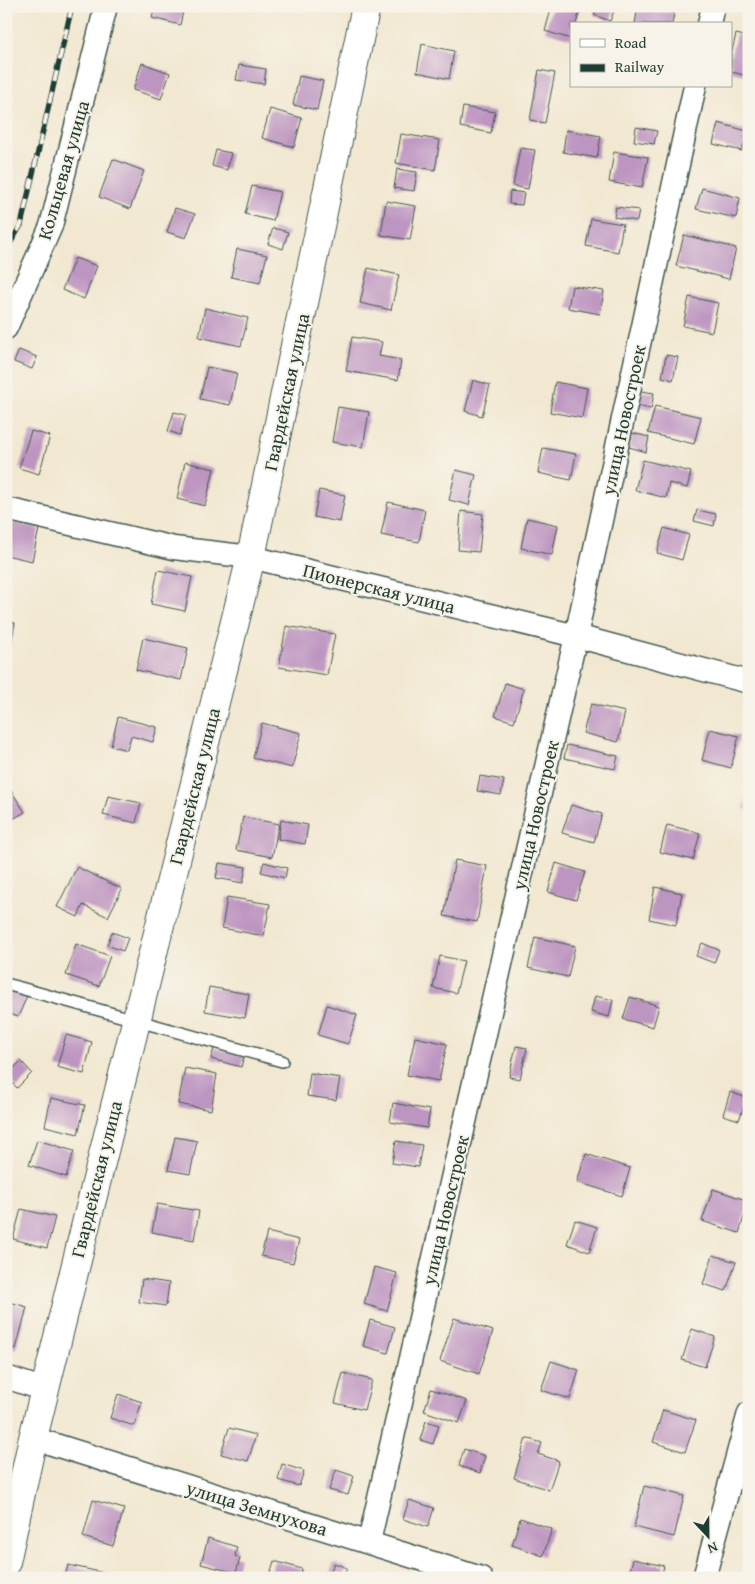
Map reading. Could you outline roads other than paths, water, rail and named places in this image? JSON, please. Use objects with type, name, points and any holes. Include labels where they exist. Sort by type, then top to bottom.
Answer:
[{"type":"main road","name":"Гвардейская улица","points":[[6,1562],[44,1390],[252,556],[366,6]]},
{"type":"street","name":"Кольцевая улица","points":[[6,328],[51,226],[106,6]]},
{"type":"street","points":[[709,22],[713,6]]},
{"type":"street","name":"улица Новостроек","points":[[369,1542],[576,636],[695,88]]},
{"type":"street","name":"Пионерская улица","points":[[6,509],[174,548],[252,556],[576,636],[749,682]]},
{"type":"street","points":[[6,1377],[44,1390]]},
{"type":"street","points":[[704,1578],[749,1413]]},
{"type":"street","name":"улица Земнухова","points":[[33,1438],[481,1578]]},
{"type":"lane","points":[[6,984],[282,1060]]},
{"type":"railway","points":[[6,250],[21,225],[72,6]]}]
